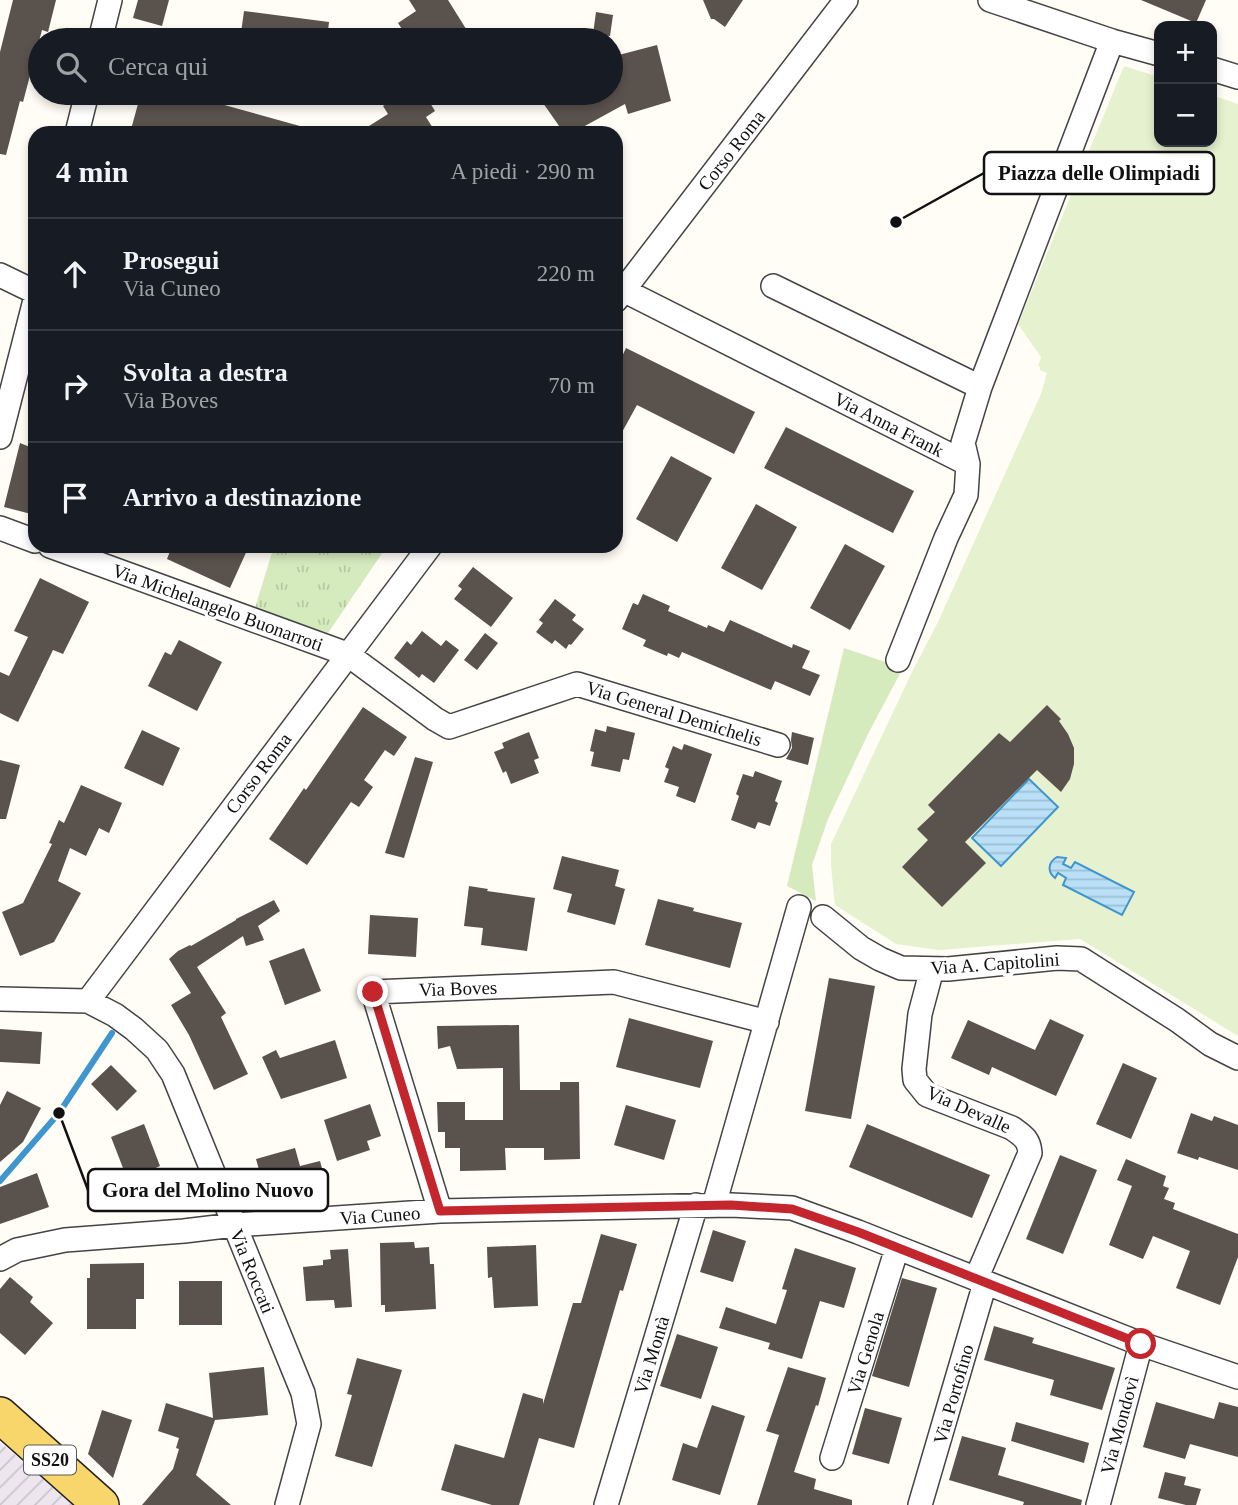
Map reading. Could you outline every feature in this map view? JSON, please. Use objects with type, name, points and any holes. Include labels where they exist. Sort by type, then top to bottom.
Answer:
[{"type":"main road","name":"SS20","points":[[0,1415],[101,1505]]},
{"type":"street","points":[[103,28],[110,0]]},
{"type":"street","name":"Corso Roma","points":[[623,291],[846,0]]},
{"type":"street","points":[[990,0],[1154,53]]},
{"type":"street","points":[[968,464],[963,443],[980,387],[1112,41]]},
{"type":"street","points":[[1217,71],[1238,77]]},
{"type":"street","points":[[79,126],[84,105]]},
{"type":"street","points":[[0,275],[28,289]]},
{"type":"street","points":[[773,286],[980,387]]},
{"type":"street","name":"Via Anna Frank","points":[[623,296],[968,464],[966,495],[946,538],[898,660]]},
{"type":"street","points":[[0,437],[28,359]]},
{"type":"street","points":[[0,528],[28,538]]},
{"type":"street","name":"Via Michelangelo Buonarroti","points":[[69,553],[347,654]]},
{"type":"street","name":"Corso Roma","points":[[88,1001],[425,553]]},
{"type":"street","name":"Via General Demichelis","points":[[347,654],[449,727],[577,684],[778,745]]},
{"type":"street","name":"Via Montà","points":[[606,1505],[767,1022],[799,908]]},
{"type":"street","name":"Via A. Capitolini","points":[[822,917],[861,948],[901,968],[948,969],[1057,958],[1081,959],[1167,1013],[1210,1044],[1238,1058]]},
{"type":"street","name":"Via Devalle","points":[[932,969],[920,1014],[915,1080],[927,1095],[1012,1128],[1023,1135],[1029,1144],[1030,1153],[980,1281]]},
{"type":"street","name":"Via Boves","points":[[440,1211],[373,992],[614,982],[767,1022]]},
{"type":"street","name":"Via Roccati","points":[[0,999],[88,1001],[134,1029],[156,1050],[173,1074],[303,1393],[309,1424],[287,1505]]},
{"type":"street","name":"Via Cuneo","points":[[0,1259],[17,1250],[65,1240],[440,1211],[705,1205],[792,1209],[1141,1344],[1238,1377]]},
{"type":"street","name":"Via Genola","points":[[832,1458],[897,1248]]},
{"type":"street","name":"Via Portofino","points":[[920,1505],[980,1281]]},
{"type":"street","name":"Via Mondovì","points":[[1098,1505],[1141,1344]]},
{"type":"shaded area","points":[[0,1442],[74,1505],[0,1505]]},
{"type":"green space","points":[[1124,66],[1154,75],[1154,147],[1217,147],[1217,97],[1238,104],[1238,1036],[1080,939],[939,950],[896,944],[835,905],[831,844],[938,622],[1041,394],[1047,373],[1040,370],[1038,366],[1041,357],[1018,324]]},
{"type":"green space","points":[[272,553],[382,553],[328,633],[255,608]]},
{"type":"green space","points":[[844,648],[903,668],[828,819],[812,865],[816,901],[787,886]]},
{"type":"water","points":[[1029,779],[1058,807],[1001,866],[972,838]]},
{"type":"water","points":[[1057,857],[1066,858],[1063,864],[1071,868],[1075,862],[1134,892],[1122,915],[1063,885],[1066,878],[1058,873],[1055,878],[1050,867]]},
{"type":"building","points":[[13,0],[56,0],[49,28],[28,28],[28,83],[23,102],[20,101],[6,155],[0,154],[0,52]]},
{"type":"building","points":[[138,0],[169,0],[162,26],[133,18]]},
{"type":"building","points":[[409,0],[448,0],[466,28],[401,28],[398,23],[416,11]]},
{"type":"building","points":[[703,0],[743,0],[725,27],[711,19]]},
{"type":"building","points":[[1141,0],[1206,0],[1197,21]]},
{"type":"building","points":[[244,11],[329,22],[328,28],[242,28]]},
{"type":"building","points":[[596,12],[613,15],[611,28],[594,28]]},
{"type":"building","points":[[657,45],[671,101],[628,114],[625,104],[585,126],[559,126],[544,105],[623,105],[623,54]]},
{"type":"building","points":[[138,105],[224,105],[300,126],[132,126]]},
{"type":"building","points":[[431,105],[435,111],[426,117],[432,126],[369,126],[388,114],[383,106]]},
{"type":"building","points":[[626,348],[755,412],[734,454],[637,405],[623,430],[623,354]]},
{"type":"building","points":[[786,427],[914,491],[893,533],[764,468]]},
{"type":"building","points":[[20,443],[28,446],[28,513],[4,507]]},
{"type":"building","points":[[671,456],[712,478],[677,542],[636,519]]},
{"type":"building","points":[[756,504],[797,527],[762,590],[721,568]]},
{"type":"building","points":[[845,544],[885,566],[850,630],[810,608]]},
{"type":"building","points":[[169,553],[246,553],[230,588],[167,559]]},
{"type":"building","points":[[473,567],[513,598],[491,627],[454,599],[462,589],[458,586]]},
{"type":"building","points":[[40,578],[89,602],[63,654],[53,650],[18,722],[0,713],[0,672],[9,676],[28,637],[14,631]]},
{"type":"building","points":[[643,594],[670,606],[668,611],[707,628],[708,625],[724,632],[730,620],[792,648],[793,644],[810,651],[802,668],[820,675],[810,696],[775,681],[771,690],[682,652],[679,658],[643,646],[646,640],[622,629],[633,603],[638,605]]},
{"type":"building","points":[[555,599],[576,615],[572,620],[584,629],[566,649],[555,640],[552,644],[536,632],[543,623],[539,620]]},
{"type":"building","points":[[422,631],[441,646],[446,640],[459,650],[434,683],[422,674],[419,678],[394,658],[407,641],[411,645]]},
{"type":"building","points":[[485,633],[498,643],[477,670],[464,660]]},
{"type":"building","points":[[179,640],[222,662],[197,711],[148,686],[165,652],[171,655]]},
{"type":"building","points":[[1047,705],[1061,719],[1059,721],[1074,748],[1070,779],[1061,792],[1037,770],[965,842],[986,863],[942,907],[902,867],[928,840],[917,829],[935,812],[928,805],[999,733],[1010,742]]},
{"type":"building","points":[[363,707],[407,737],[394,756],[385,750],[364,780],[373,787],[359,807],[351,802],[307,865],[269,839]]},
{"type":"building","points":[[607,726],[635,733],[629,760],[623,759],[620,772],[591,766],[594,752],[590,751],[595,729],[606,732]]},
{"type":"building","points":[[142,730],[180,748],[163,786],[124,768]]},
{"type":"building","points":[[529,732],[539,758],[534,760],[539,773],[511,784],[494,752],[504,748],[502,743]]},
{"type":"building","points":[[792,732],[814,738],[808,765],[786,759],[792,748]]},
{"type":"building","points":[[684,744],[712,754],[695,803],[676,796],[679,787],[664,782],[669,769],[665,767],[673,746],[682,750]]},
{"type":"building","points":[[415,757],[433,762],[404,858],[385,853]]},
{"type":"building","points":[[0,760],[20,765],[6,819],[0,819]]},
{"type":"building","points":[[755,771],[782,781],[770,826],[758,822],[755,829],[731,820],[743,774],[753,777]]},
{"type":"building","points":[[81,785],[122,803],[109,833],[99,828],[86,856],[70,848],[58,881],[81,893],[54,942],[20,956],[2,912],[23,903],[52,844],[49,843],[59,820],[64,823]]},
{"type":"building","points":[[562,856],[619,870],[615,886],[625,889],[615,925],[567,912],[572,894],[553,889]]},
{"type":"building","points":[[469,886],[535,898],[527,951],[481,945],[483,928],[464,926]]},
{"type":"building","points":[[658,899],[742,923],[730,968],[645,945]]},
{"type":"building","points":[[274,900],[280,911],[258,926],[264,940],[246,946],[243,936],[197,967],[226,1013],[221,1017],[248,1074],[214,1090],[189,1035],[171,1005],[191,993],[169,959],[178,951]]},
{"type":"building","points":[[370,915],[418,918],[416,957],[368,954]]},
{"type":"building","points":[[304,948],[321,991],[285,1005],[269,961]]},
{"type":"building","points":[[829,978],[875,986],[851,1119],[805,1111]]},
{"type":"building","points":[[629,1018],[713,1041],[700,1088],[616,1067]]},
{"type":"building","points":[[1050,1019],[1084,1035],[1056,1096],[992,1067],[989,1075],[951,1058],[968,1020],[1035,1050]]},
{"type":"building","points":[[519,1025],[520,1090],[560,1090],[560,1082],[579,1082],[580,1159],[544,1160],[544,1148],[505,1148],[506,1170],[460,1171],[460,1148],[445,1148],[445,1132],[438,1132],[437,1102],[465,1102],[465,1120],[503,1120],[503,1068],[457,1069],[450,1046],[438,1049],[437,1026]]},
{"type":"building","points":[[0,1029],[42,1032],[40,1064],[0,1062]]},
{"type":"building","points":[[335,1040],[347,1078],[281,1099],[262,1057],[276,1050],[280,1058]]},
{"type":"building","points":[[1123,1063],[1157,1078],[1131,1139],[1096,1124]]},
{"type":"building","points":[[111,1065],[137,1091],[117,1111],[91,1084]]},
{"type":"building","points":[[7,1091],[41,1108],[23,1142],[0,1162],[0,1105]]},
{"type":"building","points":[[370,1104],[381,1136],[367,1141],[370,1150],[337,1161],[324,1120]]},
{"type":"building","points":[[626,1105],[676,1120],[664,1160],[614,1145]]},
{"type":"building","points":[[1191,1113],[1212,1121],[1214,1116],[1238,1125],[1238,1170],[1177,1153]]},
{"type":"building","points":[[144,1124],[160,1166],[128,1181],[111,1137]]},
{"type":"building","points":[[867,1124],[990,1175],[972,1218],[849,1167]]},
{"type":"building","points":[[295,1148],[300,1166],[320,1161],[326,1183],[267,1199],[256,1159]]},
{"type":"building","points":[[1060,1155],[1097,1170],[1063,1254],[1026,1239]]},
{"type":"building","points":[[1126,1159],[1166,1176],[1163,1186],[1169,1188],[1164,1199],[1175,1203],[1173,1209],[1238,1234],[1238,1257],[1220,1305],[1176,1288],[1190,1251],[1153,1236],[1143,1259],[1109,1245],[1132,1186],[1117,1180]]},
{"type":"building","points":[[37,1173],[49,1207],[0,1224],[0,1187]]},
{"type":"building","points":[[713,1230],[746,1241],[733,1282],[700,1272]]},
{"type":"building","points":[[601,1234],[637,1244],[623,1291],[620,1290],[574,1448],[539,1438],[519,1505],[492,1505],[441,1490],[455,1444],[504,1458],[523,1393],[543,1399],[543,1404],[573,1303],[581,1303]]},
{"type":"building","points":[[414,1242],[415,1248],[429,1247],[430,1264],[434,1264],[436,1309],[385,1312],[385,1305],[381,1305],[380,1243]]},
{"type":"building","points":[[536,1245],[538,1306],[494,1308],[492,1277],[488,1278],[487,1247]]},
{"type":"building","points":[[795,1248],[856,1268],[844,1308],[820,1301],[802,1359],[768,1349],[770,1343],[719,1328],[726,1307],[776,1324],[787,1290],[782,1289]]},
{"type":"building","points":[[348,1249],[352,1307],[335,1308],[334,1300],[306,1301],[303,1267],[323,1265],[323,1260],[331,1259],[330,1250]]},
{"type":"building","points":[[144,1263],[144,1299],[136,1299],[136,1329],[87,1329],[87,1278],[90,1278],[90,1264]]},
{"type":"building","points":[[10,1277],[33,1297],[30,1302],[53,1323],[25,1355],[0,1333],[0,1289]]},
{"type":"building","points":[[902,1278],[937,1288],[909,1387],[872,1376]]},
{"type":"building","points":[[179,1281],[222,1281],[222,1325],[179,1325]]},
{"type":"building","points":[[994,1326],[1034,1338],[1032,1343],[1115,1368],[1102,1410],[1050,1395],[1054,1380],[984,1360]]},
{"type":"building","points":[[677,1334],[718,1347],[701,1399],[660,1386]]},
{"type":"building","points":[[357,1358],[402,1370],[372,1467],[335,1456],[352,1395],[347,1394]]},
{"type":"building","points":[[264,1367],[268,1415],[215,1420],[196,1475],[231,1505],[142,1505],[173,1469],[179,1449],[176,1448],[179,1438],[158,1431],[166,1403],[213,1418],[209,1373]]},
{"type":"building","points":[[788,1367],[826,1378],[794,1472],[816,1479],[814,1489],[852,1500],[852,1505],[757,1505],[779,1435],[766,1431]]},
{"type":"building","points":[[1156,1402],[1214,1419],[1219,1402],[1238,1407],[1238,1457],[1190,1444],[1185,1459],[1143,1447]]},
{"type":"building","points":[[712,1405],[745,1416],[720,1495],[672,1480],[683,1443],[697,1448]]},
{"type":"building","points":[[865,1408],[902,1418],[889,1464],[852,1454]]},
{"type":"building","points":[[102,1410],[132,1420],[113,1478],[88,1454]]},
{"type":"building","points":[[1016,1422],[1089,1443],[1084,1463],[1011,1441]]},
{"type":"building","points":[[962,1436],[1006,1448],[998,1475],[1082,1500],[1081,1505],[1023,1505],[1024,1502],[949,1480]]},
{"type":"building","points":[[1165,1472],[1186,1477],[1184,1485],[1201,1489],[1196,1505],[1158,1498]]},
{"type":"waterway","points":[[0,1181],[59,1113],[112,1033]]},
{"type":"place","name":"Piazza delle Olimpiadi","points":[[896,222]]},
{"type":"place","name":"Gora del Molino Nuovo","points":[[59,1113]]},
{"type":"route","points":[[373,992],[440,1211],[731,1205],[792,1209],[858,1232],[1141,1344]]}]
